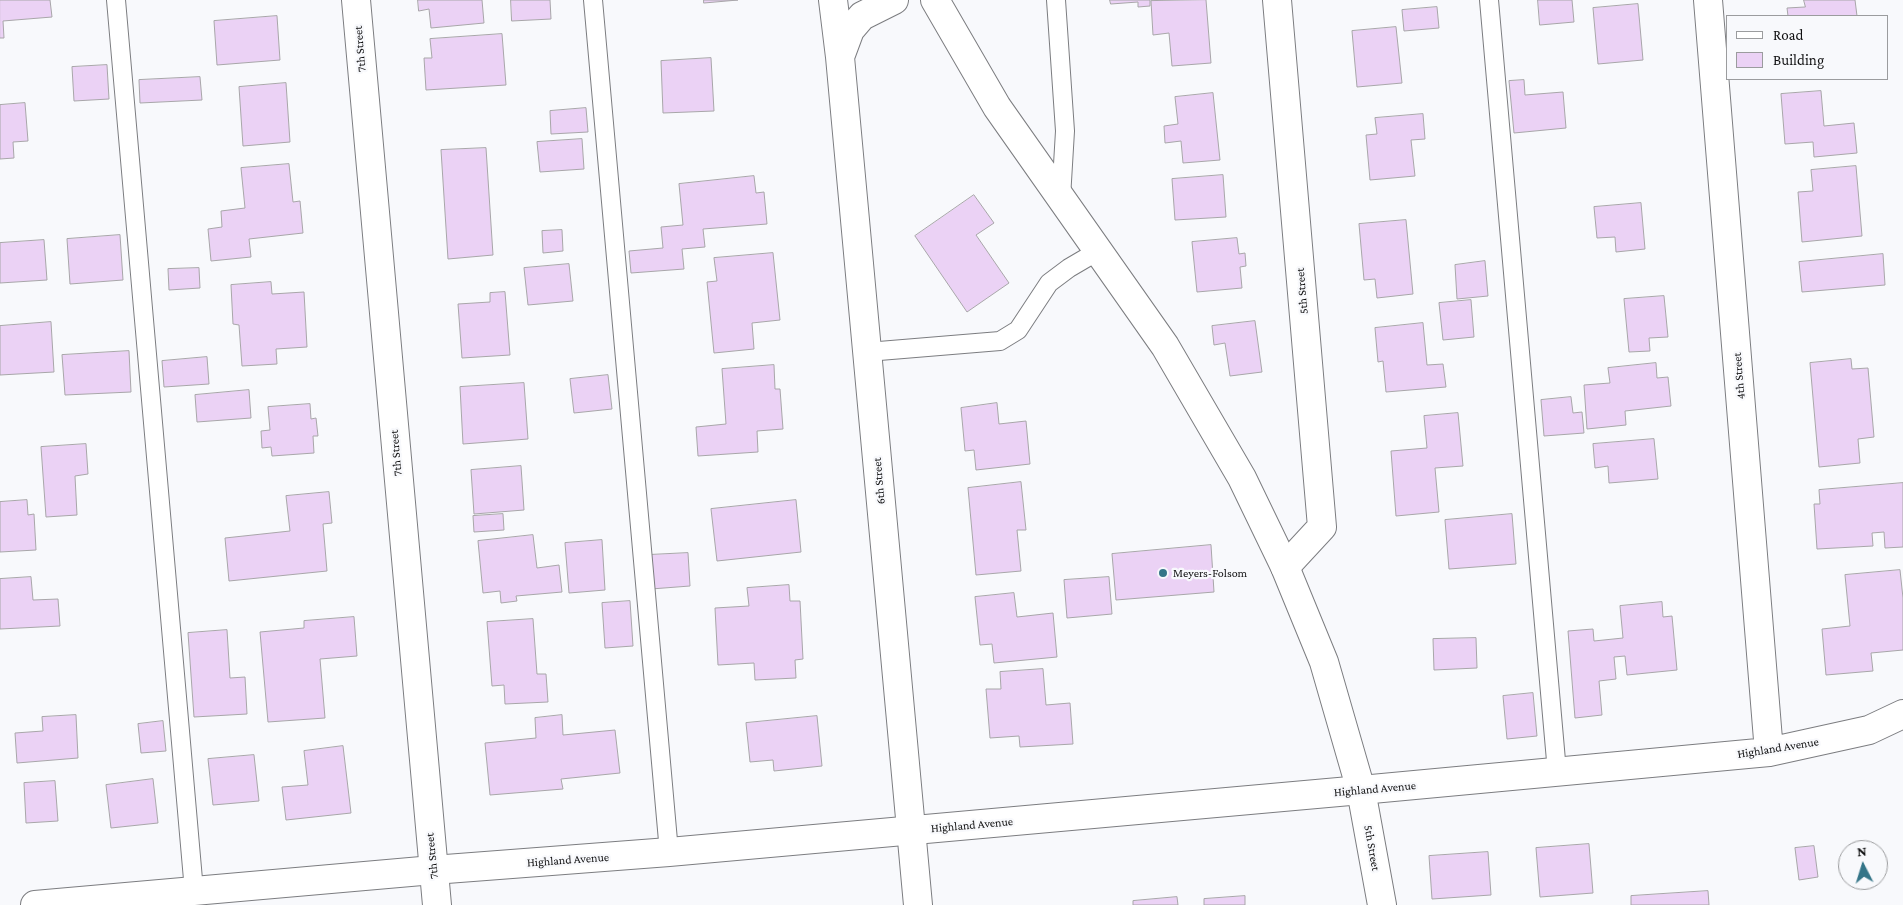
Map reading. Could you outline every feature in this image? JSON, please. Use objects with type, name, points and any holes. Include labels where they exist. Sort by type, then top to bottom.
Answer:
[{"type":"street","name":"7th Street","points":[[356,0],[437,905]]},
{"type":"street","name":"6th Street","points":[[833,0],[840,57],[918,905]]},
{"type":"street","name":"6th Street","points":[[840,57],[850,30],[862,16],[894,0]]},
{"type":"street","name":"5th Street","points":[[935,0],[998,107],[1165,346],[1242,478],[1285,567],[1324,662],[1361,790],[1382,905]]},
{"type":"street","name":"5th Street","points":[[1277,0],[1322,527],[1285,567]]},
{"type":"street","name":"4th Street","points":[[1708,0],[1769,752]]},
{"type":"street","name":"Highland Avenue","points":[[34,905],[911,831],[1769,752],[1869,730],[1903,714]]},
{"type":"lane","points":[[116,0],[194,891]]},
{"type":"lane","points":[[593,0],[669,852]]},
{"type":"lane","points":[[1056,0],[1065,131],[1061,198]]},
{"type":"lane","points":[[1489,0],[1557,772]]},
{"type":"lane","points":[[867,352],[1000,341],[1018,330],[1049,283],[1069,268],[1098,251]]},
{"type":"building","points":[[0,0],[50,0],[52,17],[3,21],[4,38],[0,38]]},
{"type":"building","points":[[418,0],[482,0],[484,23],[431,28],[429,9],[419,11]]},
{"type":"building","points":[[511,0],[550,0],[551,19],[512,21]]},
{"type":"building","points":[[704,0],[738,0],[704,3]]},
{"type":"building","points":[[1110,0],[1150,0],[1150,6],[1138,7],[1138,2],[1111,4]]},
{"type":"building","points":[[1206,0],[1211,63],[1172,66],[1169,33],[1153,35],[1151,1]]},
{"type":"building","points":[[1538,0],[1572,0],[1574,22],[1540,25]]},
{"type":"building","points":[[1804,0],[1855,0],[1857,15],[1788,15],[1787,8],[1805,7]]},
{"type":"building","points":[[1638,4],[1643,60],[1598,64],[1593,8]]},
{"type":"building","points":[[1437,7],[1439,28],[1404,31],[1402,10]]},
{"type":"building","points":[[277,16],[280,60],[217,65],[214,21]]},
{"type":"building","points":[[1396,27],[1402,83],[1357,87],[1352,31]]},
{"type":"building","points":[[502,34],[506,85],[426,90],[424,58],[432,58],[430,39]]},
{"type":"building","points":[[711,58],[714,111],[663,113],[661,61]]},
{"type":"building","points":[[107,65],[109,99],[74,101],[72,67]]},
{"type":"building","points":[[200,77],[202,100],[140,103],[139,80]]},
{"type":"building","points":[[1524,80],[1525,95],[1563,92],[1566,128],[1514,133],[1509,81]]},
{"type":"building","points":[[286,83],[290,142],[243,146],[239,87]]},
{"type":"building","points":[[1821,91],[1824,126],[1854,123],[1857,153],[1814,157],[1813,142],[1785,144],[1781,94]]},
{"type":"building","points":[[1213,93],[1220,160],[1183,163],[1181,141],[1165,143],[1164,126],[1178,124],[1175,97]]},
{"type":"building","points":[[25,103],[28,141],[13,142],[14,158],[0,159],[0,105]]},
{"type":"building","points":[[586,108],[588,132],[551,134],[550,111]]},
{"type":"building","points":[[1423,114],[1425,139],[1411,140],[1415,176],[1370,180],[1366,135],[1377,134],[1375,118]]},
{"type":"building","points":[[582,139],[584,169],[540,172],[537,142]]},
{"type":"building","points":[[486,148],[493,255],[448,259],[441,150]]},
{"type":"building","points":[[289,164],[293,202],[300,201],[303,233],[249,239],[251,257],[211,261],[208,229],[222,227],[221,211],[245,208],[241,168]]},
{"type":"building","points":[[1856,166],[1862,236],[1802,242],[1798,192],[1813,191],[1811,170]]},
{"type":"building","points":[[1223,175],[1226,217],[1175,220],[1172,179]]},
{"type":"building","points":[[754,176],[756,193],[764,192],[767,224],[703,229],[705,247],[682,249],[684,269],[631,273],[629,251],[663,248],[661,227],[683,225],[679,184]]},
{"type":"building","points":[[974,195],[994,223],[976,235],[1009,283],[967,312],[915,236]]},
{"type":"building","points":[[1641,203],[1645,249],[1616,252],[1615,237],[1597,238],[1594,207]]},
{"type":"building","points":[[1406,220],[1413,294],[1377,298],[1375,279],[1364,280],[1359,224]]},
{"type":"building","points":[[562,230],[563,251],[543,253],[542,231]]},
{"type":"building","points":[[120,235],[123,280],[70,284],[67,239]]},
{"type":"building","points":[[1237,238],[1239,254],[1245,253],[1246,266],[1240,267],[1242,288],[1197,292],[1192,242]]},
{"type":"building","points":[[44,240],[47,280],[0,283],[0,243]]},
{"type":"building","points":[[773,253],[780,320],[752,323],[754,349],[714,353],[707,282],[717,281],[714,258]]},
{"type":"building","points":[[1883,254],[1885,285],[1802,292],[1799,262]]},
{"type":"building","points":[[1485,261],[1488,296],[1457,299],[1455,265]]},
{"type":"building","points":[[569,264],[573,301],[528,305],[524,268]]},
{"type":"building","points":[[199,268],[200,288],[169,290],[168,269]]},
{"type":"building","points":[[271,282],[272,294],[304,292],[307,347],[276,349],[277,364],[242,366],[239,325],[233,324],[231,285]]},
{"type":"building","points":[[505,292],[510,355],[462,358],[458,304],[490,302],[490,293]]},
{"type":"building","points":[[1664,296],[1668,337],[1649,338],[1650,351],[1629,352],[1624,299]]},
{"type":"building","points":[[1471,300],[1474,337],[1443,340],[1439,303]]},
{"type":"building","points":[[1255,321],[1262,372],[1230,376],[1225,343],[1214,345],[1212,326]]},
{"type":"building","points":[[51,322],[54,372],[0,375],[0,326]]},
{"type":"building","points":[[1423,323],[1427,365],[1443,364],[1446,387],[1386,392],[1383,361],[1378,362],[1375,328]]},
{"type":"building","points":[[129,351],[131,392],[65,395],[62,355]]},
{"type":"building","points":[[207,357],[209,384],[164,387],[162,361]]},
{"type":"building","points":[[1851,359],[1852,369],[1868,368],[1874,437],[1858,439],[1860,463],[1819,467],[1810,363]]},
{"type":"building","points":[[1656,363],[1657,378],[1668,377],[1671,406],[1625,411],[1626,425],[1587,429],[1584,385],[1610,383],[1608,368]]},
{"type":"building","points":[[774,365],[775,389],[780,389],[783,429],[757,431],[758,452],[698,456],[696,427],[726,424],[722,369]]},
{"type":"building","points":[[608,375],[612,409],[574,413],[570,379]]},
{"type":"building","points":[[524,383],[528,439],[463,444],[460,387]]},
{"type":"building","points":[[249,390],[251,418],[197,422],[195,395]]},
{"type":"building","points":[[1571,397],[1573,413],[1582,412],[1584,433],[1544,436],[1541,400]]},
{"type":"building","points":[[997,403],[999,424],[1026,421],[1030,464],[976,470],[974,450],[965,451],[961,408]]},
{"type":"building","points":[[310,404],[311,419],[316,418],[318,436],[313,436],[314,453],[272,456],[271,447],[262,448],[261,431],[270,430],[268,407]]},
{"type":"building","points":[[1458,413],[1463,466],[1435,468],[1439,512],[1396,516],[1391,451],[1427,448],[1424,416]]},
{"type":"building","points":[[1654,439],[1658,479],[1609,483],[1608,466],[1595,468],[1593,444]]},
{"type":"building","points":[[86,444],[88,474],[75,476],[77,515],[46,517],[41,447]]},
{"type":"building","points":[[521,466],[524,510],[474,514],[471,470]]},
{"type":"building","points":[[1021,482],[1026,530],[1017,530],[1021,571],[976,575],[968,488]]},
{"type":"building","points":[[1903,483],[1903,547],[1885,548],[1884,532],[1872,533],[1873,546],[1817,549],[1814,504],[1820,504],[1819,490]]},
{"type":"building","points":[[329,492],[332,523],[323,524],[327,571],[229,581],[225,538],[290,531],[286,496]]},
{"type":"building","points":[[27,500],[28,515],[34,514],[36,550],[0,552],[0,502]]},
{"type":"building","points":[[796,500],[801,552],[717,561],[711,509]]},
{"type":"building","points":[[503,514],[504,530],[474,532],[473,516]]},
{"type":"building","points":[[1512,514],[1516,564],[1449,569],[1445,520]]},
{"type":"building","points":[[533,535],[537,568],[559,565],[562,592],[516,596],[517,601],[501,603],[500,591],[483,593],[478,541]]},
{"type":"building","points":[[602,540],[605,590],[569,593],[565,543]]},
{"type":"building","name":"Meyers-Folsom","points":[[1211,545],[1214,592],[1116,600],[1112,554]]},
{"type":"building","points":[[688,553],[690,586],[651,589],[648,555]]},
{"type":"building","points":[[1900,570],[1903,598],[1903,650],[1871,653],[1873,671],[1826,675],[1822,629],[1850,626],[1845,575]]},
{"type":"building","points":[[31,577],[33,600],[58,599],[60,626],[0,629],[0,579]]},
{"type":"building","points":[[1109,577],[1112,614],[1067,618],[1064,580]]},
{"type":"building","points":[[789,585],[790,601],[800,601],[803,659],[795,660],[796,678],[755,680],[754,663],[718,665],[715,608],[749,606],[747,588]]},
{"type":"building","points":[[1014,593],[1017,617],[1053,613],[1057,657],[994,663],[992,644],[980,645],[975,597]]},
{"type":"building","points":[[630,601],[633,646],[605,648],[602,603]]},
{"type":"building","points":[[1662,602],[1663,617],[1672,616],[1677,670],[1627,675],[1625,656],[1614,657],[1616,679],[1599,681],[1602,715],[1575,718],[1568,631],[1593,629],[1594,641],[1623,638],[1620,606]]},
{"type":"building","points":[[354,617],[357,656],[320,659],[325,718],[268,722],[260,632],[304,628],[304,621]]},
{"type":"building","points":[[533,619],[537,674],[546,674],[548,702],[505,704],[504,685],[492,686],[487,622]]},
{"type":"building","points":[[227,630],[230,678],[245,677],[247,714],[194,717],[188,633]]},
{"type":"building","points":[[1476,638],[1477,668],[1434,670],[1433,639]]},
{"type":"building","points":[[1043,669],[1046,705],[1070,703],[1073,744],[1020,747],[1019,736],[990,738],[986,689],[1001,689],[1000,672]]},
{"type":"building","points":[[1533,693],[1537,736],[1507,739],[1503,696]]},
{"type":"building","points":[[76,715],[78,758],[17,763],[15,733],[43,731],[42,717]]},
{"type":"building","points":[[562,715],[563,735],[615,730],[620,773],[561,779],[563,789],[490,795],[485,743],[536,738],[535,718]]},
{"type":"building","points":[[817,716],[822,766],[774,771],[773,760],[750,762],[746,723]]},
{"type":"building","points":[[163,721],[166,751],[141,753],[138,724]]},
{"type":"building","points":[[343,746],[351,813],[286,820],[282,787],[308,785],[304,751]]},
{"type":"building","points":[[254,755],[259,801],[213,805],[208,759]]},
{"type":"building","points":[[153,779],[158,823],[111,828],[106,785]]},
{"type":"building","points":[[55,781],[58,821],[26,823],[24,783]]},
{"type":"building","points":[[1589,844],[1593,893],[1540,897],[1536,848]]},
{"type":"building","points":[[1814,846],[1818,877],[1799,880],[1795,848]]},
{"type":"building","points":[[1488,852],[1491,895],[1432,899],[1429,856]]},
{"type":"building","points":[[1708,891],[1709,905],[1631,905],[1631,896]]},
{"type":"building","points":[[1245,896],[1245,905],[1204,905],[1204,899]]},
{"type":"building","points":[[1177,897],[1178,905],[1133,905],[1133,901]]},
{"type":"place","name":"Meyers-Folsom","points":[[1163,573]]}]
